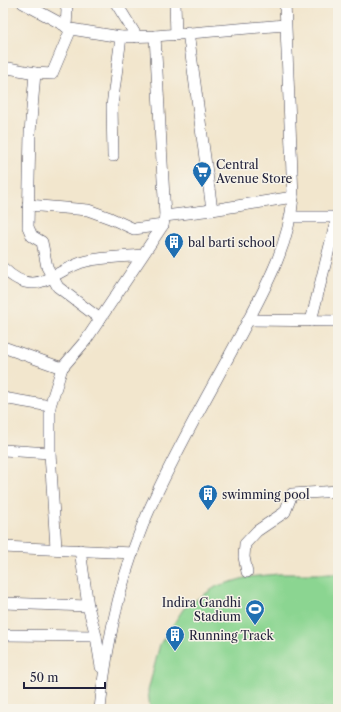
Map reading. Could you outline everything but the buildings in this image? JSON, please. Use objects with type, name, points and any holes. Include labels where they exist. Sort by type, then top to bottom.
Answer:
[{"type":"street","points":[[23,3],[69,28],[120,37],[176,35],[188,32],[285,25]]},
{"type":"street","points":[[3,67],[35,73],[52,74],[69,28],[65,3]]},
{"type":"street","points":[[116,3],[137,36]]},
{"type":"street","points":[[175,3],[176,35]]},
{"type":"street","points":[[100,709],[103,676],[115,608],[133,552],[155,497],[276,266],[291,217],[293,197],[285,3]]},
{"type":"street","points":[[188,32],[212,210]]},
{"type":"street","points":[[56,548],[50,453],[50,406],[62,368],[86,340],[164,220],[155,36]]},
{"type":"street","points":[[113,156],[112,106],[120,37]]},
{"type":"street","points":[[35,73],[30,133],[28,227],[32,236],[42,242],[52,278],[58,287],[100,319]]},
{"type":"street","points":[[28,205],[88,210],[134,229],[164,220],[212,210],[293,197]]},
{"type":"street","points":[[291,217],[338,217],[312,321]]},
{"type":"street","points":[[3,268],[21,282],[34,284],[52,278],[86,262],[142,255]]},
{"type":"street","points":[[248,320],[338,322]]},
{"type":"street","points":[[3,347],[62,368]]},
{"type":"street","points":[[3,398],[50,406]]},
{"type":"street","points":[[3,450],[50,453]]},
{"type":"street","points":[[247,572],[244,557],[245,544],[257,531],[285,512],[292,494],[338,490]]},
{"type":"street","points":[[3,547],[133,552]]},
{"type":"street","points":[[80,550],[88,606],[96,636],[103,676]]},
{"type":"street","points":[[3,603],[88,606]]},
{"type":"street","points":[[3,635],[96,636]]},
{"type":"green space","name":"Indira Gandhi Stadium","points":[[278,574],[338,574],[338,709],[150,709],[148,691],[160,644],[184,608],[217,586],[248,577]]},
{"type":"place","name":"Central Avenue Store","points":[[202,188]]},
{"type":"place","name":"bal barti school","points":[[174,259]]},
{"type":"place","name":"swimming pool","points":[[208,511]]},
{"type":"place","name":"Indira Gandhi Stadium","points":[[255,626]]},
{"type":"place","name":"Running Track","points":[[175,652]]}]
